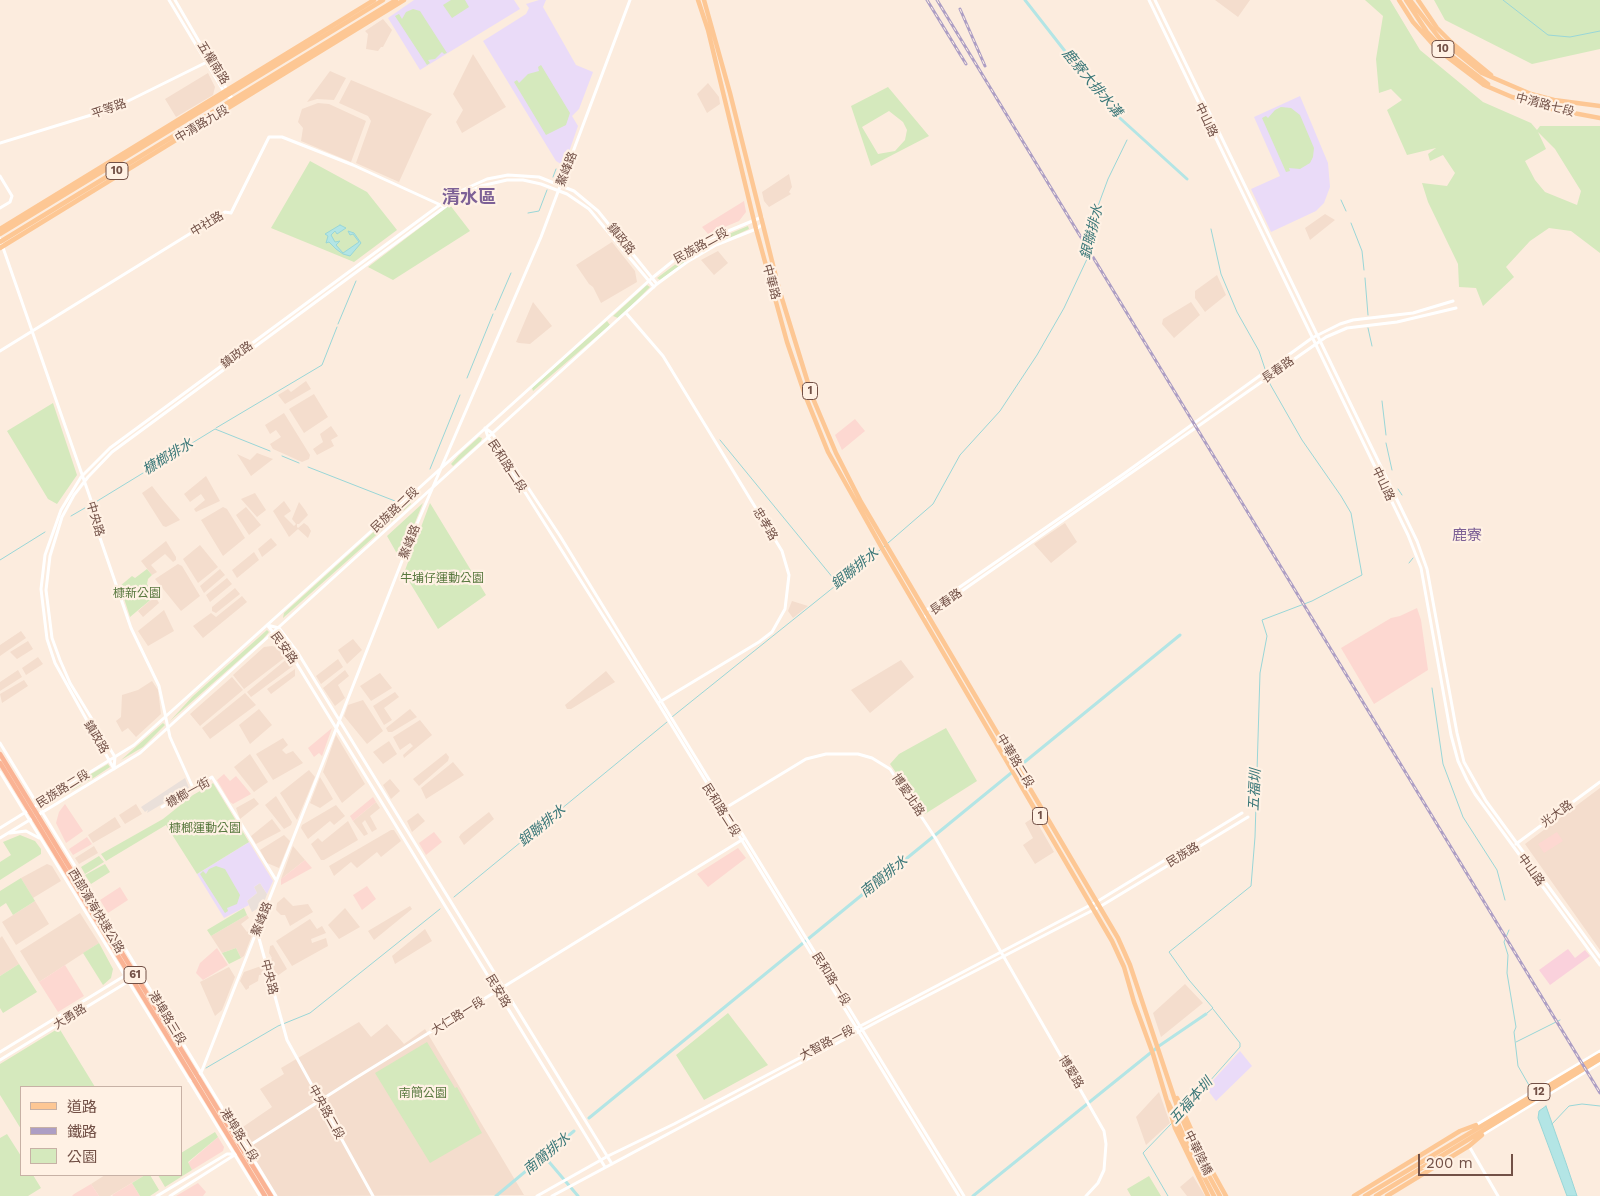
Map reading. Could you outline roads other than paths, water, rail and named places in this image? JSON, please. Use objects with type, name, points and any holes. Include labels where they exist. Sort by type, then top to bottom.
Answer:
[{"type":"highway","name":"西部濱海快速公路","points":[[0,754],[271,1196]]},
{"type":"highway","name":"西部濱海快速公路","points":[[0,763],[265,1196]]},
{"type":"main road","name":"中清路九段","points":[[0,234],[374,0]]},
{"type":"main road","name":"中清路九段","points":[[0,229],[383,0]]},
{"type":"main road","name":"中清路九段","points":[[1,243],[396,0]]},
{"type":"main road","name":"中清路九段","points":[[1,243],[404,0]]},
{"type":"main road","name":"中華路","points":[[698,0],[708,30],[756,230],[787,342],[805,395],[828,452],[883,550]]},
{"type":"main road","name":"中華路","points":[[704,0],[712,23],[779,289],[812,396],[836,453],[861,502],[888,546]]},
{"type":"main road","points":[[1400,0],[1413,22],[1438,50],[1468,74],[1491,87]]},
{"type":"main road","name":"10","points":[[1406,0],[1428,32],[1444,50],[1491,87]]},
{"type":"main road","name":"10","points":[[1410,0],[1431,29],[1452,51],[1482,74],[1496,80]]},
{"type":"main road","points":[[1418,0],[1437,28],[1496,80]]},
{"type":"main road","name":"中清路七段","points":[[1496,80],[1554,100],[1600,106]]},
{"type":"main road","name":"中清路七段","points":[[1491,87],[1512,97],[1552,109],[1600,118]]},
{"type":"main road","name":"中華路二段","points":[[888,546],[1100,904],[1130,965],[1174,1093],[1226,1196]]},
{"type":"main road","name":"中華路二段","points":[[883,550],[1094,906],[1124,967],[1174,1128],[1208,1196]]},
{"type":"main road","name":"12","points":[[1387,1196],[1479,1130],[1600,1055]]},
{"type":"main road","name":"12","points":[[1376,1196],[1466,1141],[1479,1130],[1600,1059]]},
{"type":"main road","name":"中華路二段","points":[[1174,1093],[1175,1110]]},
{"type":"main road","name":"中華路二段","points":[[1165,1096],[1175,1110]]},
{"type":"main road","name":"中華陸橋","points":[[1175,1110],[1192,1154],[1214,1196]]},
{"type":"main road","name":"中華陸橋","points":[[1175,1110],[1220,1196]]},
{"type":"main road","name":"12","points":[[1354,1196],[1460,1132],[1479,1130]]},
{"type":"main road","name":"12","points":[[1365,1196],[1466,1141]]},
{"type":"street","name":"五權南路","points":[[169,0],[206,62],[234,100]]},
{"type":"street","name":"五權南路","points":[[175,0],[228,92]]},
{"type":"street","name":"鰲峰路","points":[[201,1073],[414,533],[559,190],[630,0]]},
{"type":"street","name":"中山路","points":[[1149,0],[1408,535],[1421,568],[1451,735],[1458,761],[1474,794],[1600,958]]},
{"type":"street","name":"中山路","points":[[1155,0],[1422,556],[1464,762],[1479,790],[1515,845],[1600,965]]},
{"type":"street","name":"平等路","points":[[0,143],[114,108],[211,60]]},
{"type":"street","name":"中社路","points":[[0,351],[225,212],[231,213],[269,137],[282,137],[445,207]]},
{"type":"street","points":[[0,176],[12,196],[10,202],[0,208]]},
{"type":"street","name":"鎮政路","points":[[114,769],[55,663],[47,639],[42,608],[42,574],[52,532],[65,502],[81,477],[110,448],[441,204],[470,185],[501,176],[539,176],[561,184],[582,196],[593,206],[650,279]]},
{"type":"street","name":"鎮政路","points":[[114,769],[115,757],[70,683],[60,660],[52,638],[47,611],[47,574],[56,534],[68,504],[84,482],[112,452],[445,207],[467,192],[498,182],[523,180],[559,190],[589,209],[656,286]]},
{"type":"street","name":"民族路二段","points":[[0,828],[134,745],[650,279],[678,257],[709,239],[754,219],[762,218]]},
{"type":"street","name":"民族路二段","points":[[0,838],[140,753],[656,286],[687,262],[716,246],[756,230],[763,224]]},
{"type":"street","name":"中央路","points":[[1,243],[81,477],[93,506],[99,535],[131,628],[161,690],[168,728],[193,788]]},
{"type":"street","name":"長春路","points":[[1095,496],[1317,335],[1353,320],[1417,312],[1453,301]]},
{"type":"street","name":"長春路","points":[[923,618],[926,612],[1320,341],[1347,328],[1418,318],[1456,308]]},
{"type":"street","points":[[1417,312],[1418,318]]},
{"type":"street","name":"忠孝路","points":[[626,313],[663,356],[782,551],[789,575],[785,609],[772,632],[759,642],[658,703]]},
{"type":"street","name":"民和路二段","points":[[485,428],[492,433],[540,504],[745,838]]},
{"type":"street","name":"民和路二段","points":[[485,428],[488,438],[511,470],[658,703],[741,841]]},
{"type":"street","name":"民安路","points":[[267,625],[279,628],[298,653],[612,1164]]},
{"type":"street","name":"民安路","points":[[267,625],[292,656],[606,1167]]},
{"type":"street","name":"港埠路三段","points":[[0,743],[201,1073]]},
{"type":"street","name":"港埠路三段","points":[[0,747],[8,758]]},
{"type":"street","name":"博愛北路","points":[[727,807],[806,759],[844,752],[872,758],[890,769],[902,785],[936,839],[1000,952]]},
{"type":"street","points":[[689,757],[694,754]]},
{"type":"street","name":"港埠路三段","points":[[0,772],[189,1081]]},
{"type":"street","name":"槺榔一街","points":[[162,807],[212,777],[276,881]]},
{"type":"street","name":"光大路","points":[[1515,845],[1600,782]]},
{"type":"street","name":"民族路","points":[[1118,892],[1242,812]]},
{"type":"street","name":"民族路","points":[[1118,892],[1248,817]]},
{"type":"street","points":[[7,833],[27,831],[43,842]]},
{"type":"street","name":"大仁路一段","points":[[234,1154],[745,838]]},
{"type":"street","name":"民和路一段","points":[[745,838],[964,1196]]},
{"type":"street","name":"民和路一段","points":[[741,841],[959,1196]]},
{"type":"street","name":"大智路一段","points":[[537,1196],[608,1156],[674,1124],[1000,952],[1100,904],[1118,892]]},
{"type":"street","name":"大智路一段","points":[[552,1196],[1094,906]]},
{"type":"street","points":[[459,927],[464,924]]},
{"type":"street","name":"中央路","points":[[257,931],[282,1025]]},
{"type":"street","name":"博愛路","points":[[1000,952],[1104,1131],[1106,1144],[1104,1170],[1098,1182],[1086,1196]]},
{"type":"street","name":"大勇路","points":[[0,1052],[137,968]]},
{"type":"street","name":"大勇路","points":[[0,1060],[140,974]]},
{"type":"street","points":[[824,978],[829,975]]},
{"type":"street","name":"中央路二段","points":[[282,1025],[287,1040],[373,1196]]},
{"type":"street","points":[[1479,1130],[1600,1051]]},
{"type":"street","points":[[1479,1130],[1600,1063]]},
{"type":"street","points":[[189,1081],[201,1073]]},
{"type":"street","name":"港埠路二段","points":[[201,1073],[276,1196]]},
{"type":"street","name":"港埠路二段","points":[[189,1081],[260,1196]]},
{"type":"street","points":[[1466,1141],[1498,1196]]},
{"type":"street","points":[[157,1196],[227,1154],[234,1154]]},
{"type":"street","points":[[170,1196],[230,1159],[234,1154]]},
{"type":"water","points":[[340,225],[346,228],[337,234],[335,231],[331,235],[335,242],[340,241],[336,245],[343,253],[359,242],[348,231],[354,233],[361,243],[350,256],[343,254],[329,242],[326,243],[328,236],[325,234]]},
{"type":"water","points":[[1546,1106],[1577,1196],[1567,1196],[1538,1118],[1539,1111]]},
{"type":"waterway","name":"鹿寮大排水溝","points":[[1025,0],[1111,110],[1187,179]]},
{"type":"waterway","points":[[1503,0],[1548,35],[1570,37],[1600,31]]},
{"type":"waterway","name":"銀聯排水","points":[[888,543],[933,504],[960,455],[1000,411],[1037,355],[1064,308],[1087,259],[1098,206],[1108,179],[1127,140]]},
{"type":"waterway","name":"槺榔排水","points":[[553,177],[556,169]]},
{"type":"waterway","name":"槺榔排水","points":[[528,213],[539,211],[547,190]]},
{"type":"waterway","points":[[1341,200],[1346,211]]},
{"type":"waterway","points":[[1351,223],[1362,251],[1364,270]]},
{"type":"waterway","name":"五福圳","points":[[1206,1014],[1213,1008],[1189,980],[1169,952],[1251,886],[1255,837],[1260,673],[1267,636],[1262,620],[1312,601],[1362,575],[1351,513],[1302,440],[1270,384],[1259,351],[1237,312],[1221,274],[1211,229]]},
{"type":"waterway","name":"槺榔排水","points":[[495,310],[511,273]]},
{"type":"waterway","points":[[1365,278],[1368,315]]},
{"type":"waterway","points":[[338,324],[356,281]]},
{"type":"waterway","name":"槺榔排水","points":[[467,378],[493,314]]},
{"type":"waterway","points":[[216,428],[322,365],[337,327]]},
{"type":"waterway","points":[[1368,328],[1372,346]]},
{"type":"waterway","name":"槺榔排水","points":[[430,469],[460,395]]},
{"type":"waterway","points":[[1382,401],[1386,435]]},
{"type":"waterway","name":"槺榔排水","points":[[94,503],[215,429],[270,451]]},
{"type":"waterway","points":[[720,440],[838,584]]},
{"type":"waterway","points":[[1386,443],[1392,470]]},
{"type":"waterway","name":"槺榔排水","points":[[282,456],[299,463]]},
{"type":"waterway","name":"槺榔排水","points":[[308,467],[395,501]]},
{"type":"waterway","points":[[1398,489],[1402,495]]},
{"type":"waterway","name":"槺榔排水","points":[[71,516],[90,505]]},
{"type":"waterway","name":"槺榔排水","points":[[0,560],[45,532]]},
{"type":"waterway","name":"銀聯排水","points":[[672,717],[885,546]]},
{"type":"waterway","points":[[1409,563],[1413,558]]},
{"type":"waterway","name":"南簡排水","points":[[589,1118],[1180,635]]},
{"type":"waterway","points":[[1432,688],[1443,764],[1463,817],[1497,870],[1505,900]]},
{"type":"waterway","name":"銀聯排水","points":[[454,897],[667,722]]},
{"type":"waterway","name":"銀聯排水","points":[[206,1068],[278,1026],[310,1013],[440,909]]},
{"type":"waterway","points":[[1509,930],[1504,942],[1508,955],[1507,973],[1516,1027],[1514,1032],[1518,1066],[1530,1087]]},
{"type":"waterway","name":"五福本圳","points":[[1185,1109],[1240,1047],[1240,1043],[1213,1009]]},
{"type":"waterway","points":[[973,1196],[1159,1046],[1206,1014]]},
{"type":"waterway","points":[[1516,1042],[1560,1020]]},
{"type":"waterway","points":[[1552,1124],[1569,1106],[1582,1104],[1600,1106]]},
{"type":"waterway","name":"五福本圳","points":[[1168,1196],[1143,1153],[1172,1123]]},
{"type":"waterway","name":"南簡排水","points":[[496,1196],[574,1131]]},
{"type":"waterway","points":[[544,1156],[578,1196]]},
{"type":"railway","points":[[927,0],[966,64]]},
{"type":"railway","points":[[937,0],[1600,1093]]},
{"type":"railway","points":[[960,9],[985,66]]},
{"type":"district","name":"清水區","points":[[469,198]]},
{"type":"district","name":"鹿寮","points":[[1467,536]]},
{"type":"park label","name":"牛埔仔運動公園","points":[[442,578]]},
{"type":"park label","name":"槺新公園","points":[[137,593]]},
{"type":"park label","name":"槺榔運動公園","points":[[205,828]]},
{"type":"park label","name":"南簡公園","points":[[423,1093]]}]
